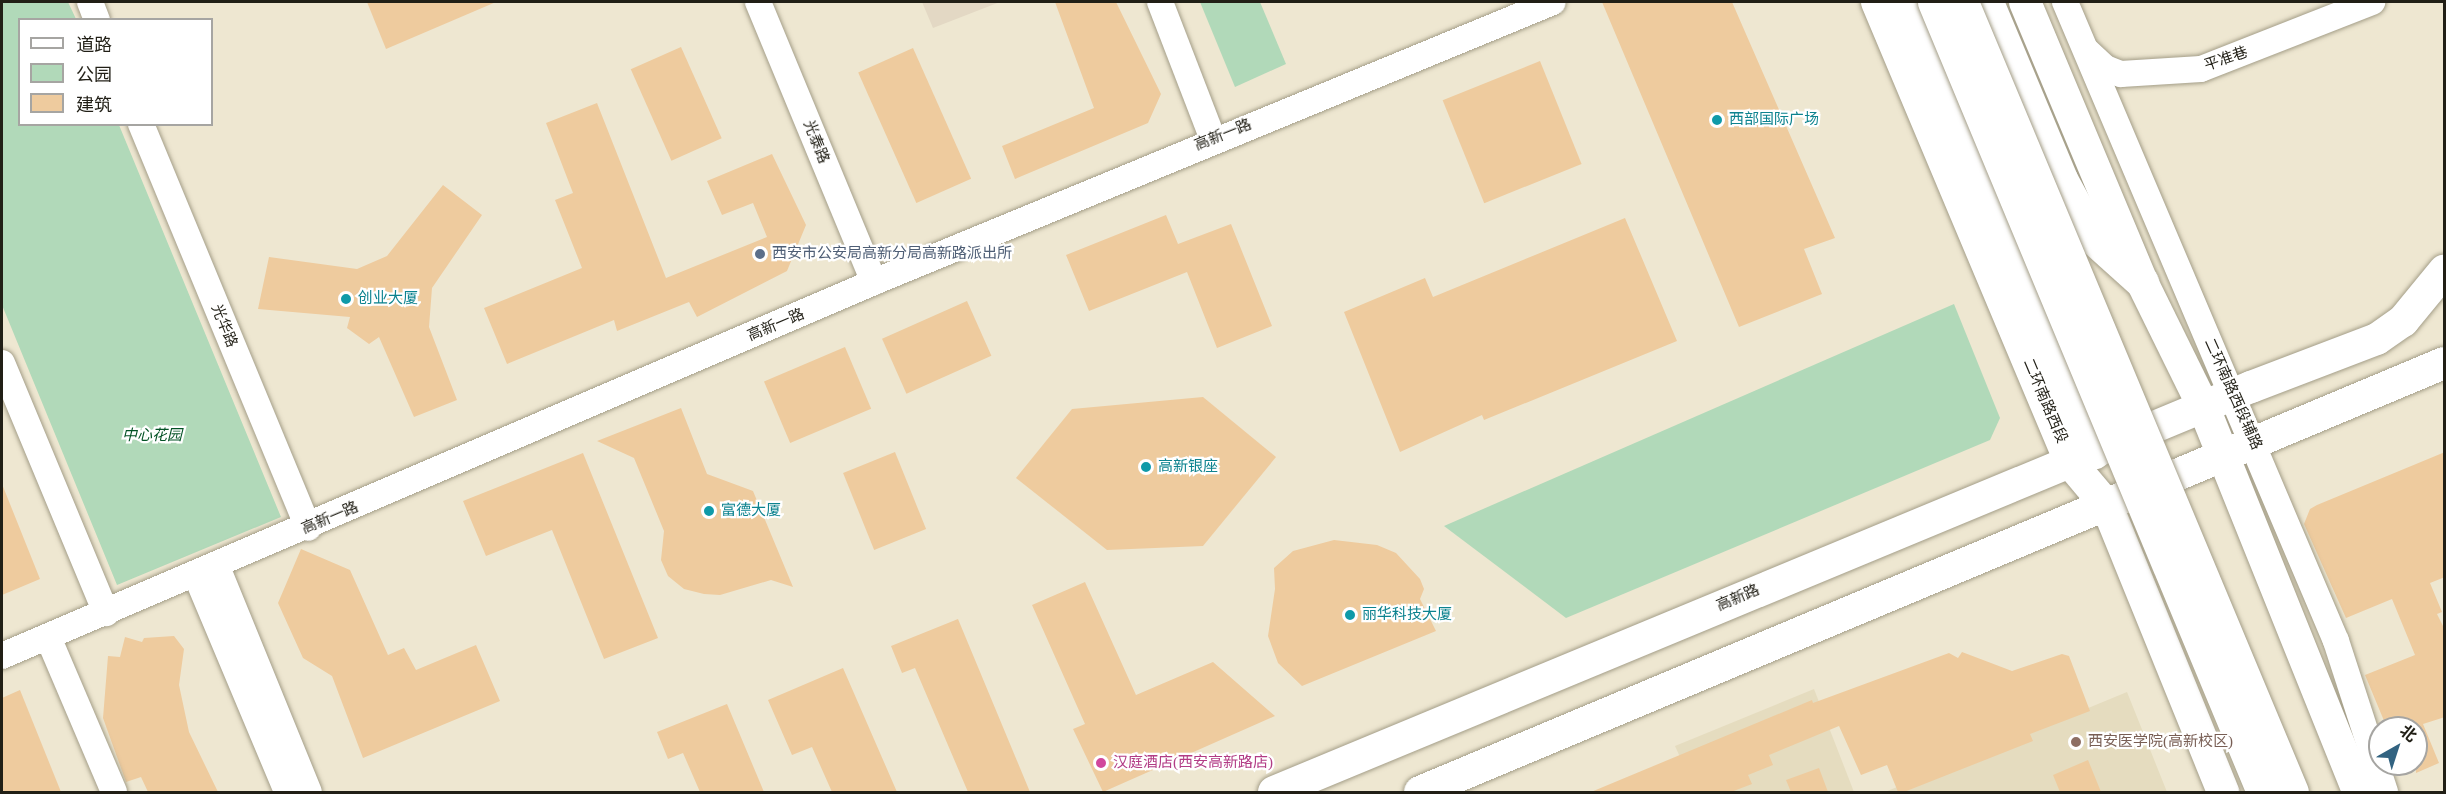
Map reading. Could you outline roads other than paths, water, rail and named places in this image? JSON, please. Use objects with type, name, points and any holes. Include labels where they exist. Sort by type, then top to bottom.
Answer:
[{"type":"highway","points":[[1906,2],[2082,457]]},
{"type":"highway","points":[[1934,2],[2263,792]]},
{"type":"highway","points":[[1962,2],[2292,792]]},
{"type":"highway","points":[[1987,2],[2061,179],[2093,238],[2142,282]]},
{"type":"main road","name":"二环南路西段","points":[[1877,2],[2082,457],[2107,507],[2223,792]]},
{"type":"main road","points":[[2025,2],[2142,282],[2204,408],[2358,792]]},
{"type":"main road","name":"高新路","points":[[1274,792],[2082,457],[2377,339],[2403,321],[2445,271]]},
{"type":"main road","points":[[1420,792],[2107,507],[2253,440],[2445,363]]},
{"type":"street","points":[[90,2],[97,18]]},
{"type":"street","name":"光泰路","points":[[758,2],[874,282]]},
{"type":"street","points":[[1160,2],[1213,140]]},
{"type":"street","name":"高新一路","points":[[2,656],[308,528],[874,282],[1213,140],[1553,2]]},
{"type":"street","name":"二环南路西段辅路","points":[[2066,2],[2336,641],[2385,792]]},
{"type":"street","name":"平准巷","points":[[2084,45],[2092,58],[2121,74],[2172,73],[2221,63],[2372,2]]},
{"type":"street","name":"光华路","points":[[142,126],[308,528]]},
{"type":"street","points":[[2,363],[106,613]]},
{"type":"street","points":[[206,571],[287,792]]},
{"type":"street","points":[[206,571],[309,792]]},
{"type":"street","points":[[48,637],[114,792]]},
{"type":"place","name":"西部国际广场","points":[[1717,120]]},
{"type":"place","name":"西安市公安局高新分局高新路派出所","points":[[760,254]]},
{"type":"place","name":"创业大厦","points":[[346,299]]},
{"type":"place","name":"高新银座","points":[[1146,467]]},
{"type":"place","name":"富德大厦","points":[[709,511]]},
{"type":"place","name":"丽华科技大厦","points":[[1350,615]]},
{"type":"place","name":"西安医学院(高新校区)","points":[[2076,742]]},
{"type":"place","name":"汉庭酒店(西安高新路店)","points":[[1101,763]]},
{"type":"park label","name":"中心花园","points":[[152,436]]}]
